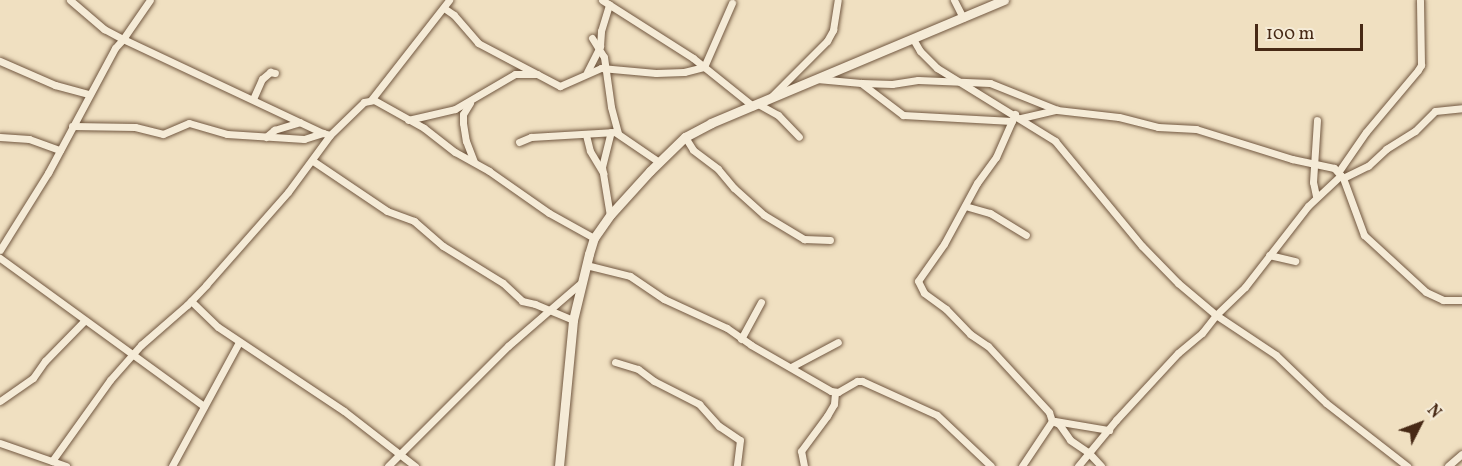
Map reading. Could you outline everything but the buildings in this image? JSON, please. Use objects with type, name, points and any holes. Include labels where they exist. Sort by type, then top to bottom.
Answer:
[{"type":"street","points":[[70,0],[78,4],[104,29],[123,39],[327,134]]},
{"type":"street","points":[[0,250],[60,150],[114,48],[150,0]]},
{"type":"street","points":[[52,462],[96,397],[159,328],[191,301],[313,161],[327,134],[364,102],[371,100],[449,0]]},
{"type":"street","points":[[768,100],[827,41],[833,30],[838,0]]},
{"type":"street","points":[[954,0],[963,18]]},
{"type":"street","points":[[559,466],[573,320],[594,238],[610,216],[658,162],[685,137],[1004,0]]},
{"type":"street","points":[[1078,466],[1178,353],[1202,333],[1216,315],[1245,287],[1316,196],[1341,175],[1366,132],[1421,65],[1420,0]]},
{"type":"street","points":[[610,216],[603,173],[604,153],[615,132],[607,68],[600,46],[605,2],[704,67],[755,105],[778,115],[799,137]]},
{"type":"street","points":[[704,67],[732,3]]},
{"type":"street","points":[[444,8],[454,15],[477,44],[528,68],[560,87],[587,72],[607,68],[656,73],[684,72],[704,67]]},
{"type":"street","points":[[592,38],[600,46]]},
{"type":"street","points":[[913,39],[928,60],[1055,141],[1142,246],[1178,283],[1216,315],[1263,344],[1326,403],[1407,466]]},
{"type":"street","points":[[587,72],[600,46]]},
{"type":"street","points":[[0,62],[55,85],[89,93]]},
{"type":"street","points":[[408,120],[455,109],[528,68]]},
{"type":"street","points":[[253,99],[262,79],[270,72],[275,73]]},
{"type":"street","points":[[514,74],[537,74]]},
{"type":"street","points":[[817,79],[892,84],[918,80],[996,84],[1057,110],[1119,117],[1158,128],[1196,129],[1316,165],[1341,175],[1368,166],[1386,149],[1415,131],[1435,111],[1462,108]]},
{"type":"street","points":[[861,83],[903,115],[1016,118],[1057,110]]},
{"type":"street","points":[[371,100],[408,120],[549,213],[594,238]]},
{"type":"street","points":[[471,101],[463,114],[463,123],[466,141],[474,162]]},
{"type":"street","points":[[266,137],[274,130],[282,113]]},
{"type":"street","points":[[1016,118],[996,157],[944,244],[919,277],[919,287],[994,351],[1044,405],[1052,421],[1059,424],[1077,446],[1088,452],[1101,466]]},
{"type":"street","points":[[1316,196],[1313,182],[1316,165],[1317,120]]},
{"type":"street","points":[[274,130],[300,122]]},
{"type":"street","points":[[72,126],[135,127],[163,134],[189,123],[227,134],[304,139],[327,134]]},
{"type":"street","points":[[519,142],[531,137],[615,132],[658,162]]},
{"type":"street","points":[[586,135],[590,151],[603,173]]},
{"type":"street","points":[[0,137],[29,139],[60,150]]},
{"type":"street","points":[[685,137],[693,150],[710,162],[742,196],[764,214],[804,239],[830,240]]},
{"type":"street","points":[[313,161],[387,212],[414,221],[443,246],[503,283],[522,301],[536,304],[573,320]]},
{"type":"street","points":[[1341,175],[1364,235],[1426,292],[1443,300],[1462,300]]},
{"type":"street","points":[[965,206],[990,213],[1026,236]]},
{"type":"street","points":[[1269,255],[1295,261]]},
{"type":"street","points":[[0,258],[204,406]]},
{"type":"street","points":[[586,265],[630,276],[664,299],[727,328],[741,339],[835,392]]},
{"type":"street","points":[[388,466],[508,346],[582,282]]},
{"type":"street","points":[[191,301],[218,327],[336,405],[415,466]]},
{"type":"street","points":[[741,339],[761,302]]},
{"type":"street","points":[[0,400],[33,378],[45,361],[85,320]]},
{"type":"street","points":[[172,466],[239,342]]},
{"type":"street","points":[[791,367],[838,342]]},
{"type":"street","points":[[615,362],[639,369],[654,381],[699,404],[720,426],[740,440],[737,466]]},
{"type":"street","points":[[835,392],[857,381],[862,381],[927,411],[942,419],[991,466]]},
{"type":"street","points":[[804,466],[801,451],[834,404],[835,392]]},
{"type":"street","points":[[1052,421],[1109,430]]},
{"type":"street","points":[[1022,466],[1052,421]]},
{"type":"street","points":[[0,443],[66,466]]},
{"type":"street","points":[[1448,466],[1462,454]]}]
